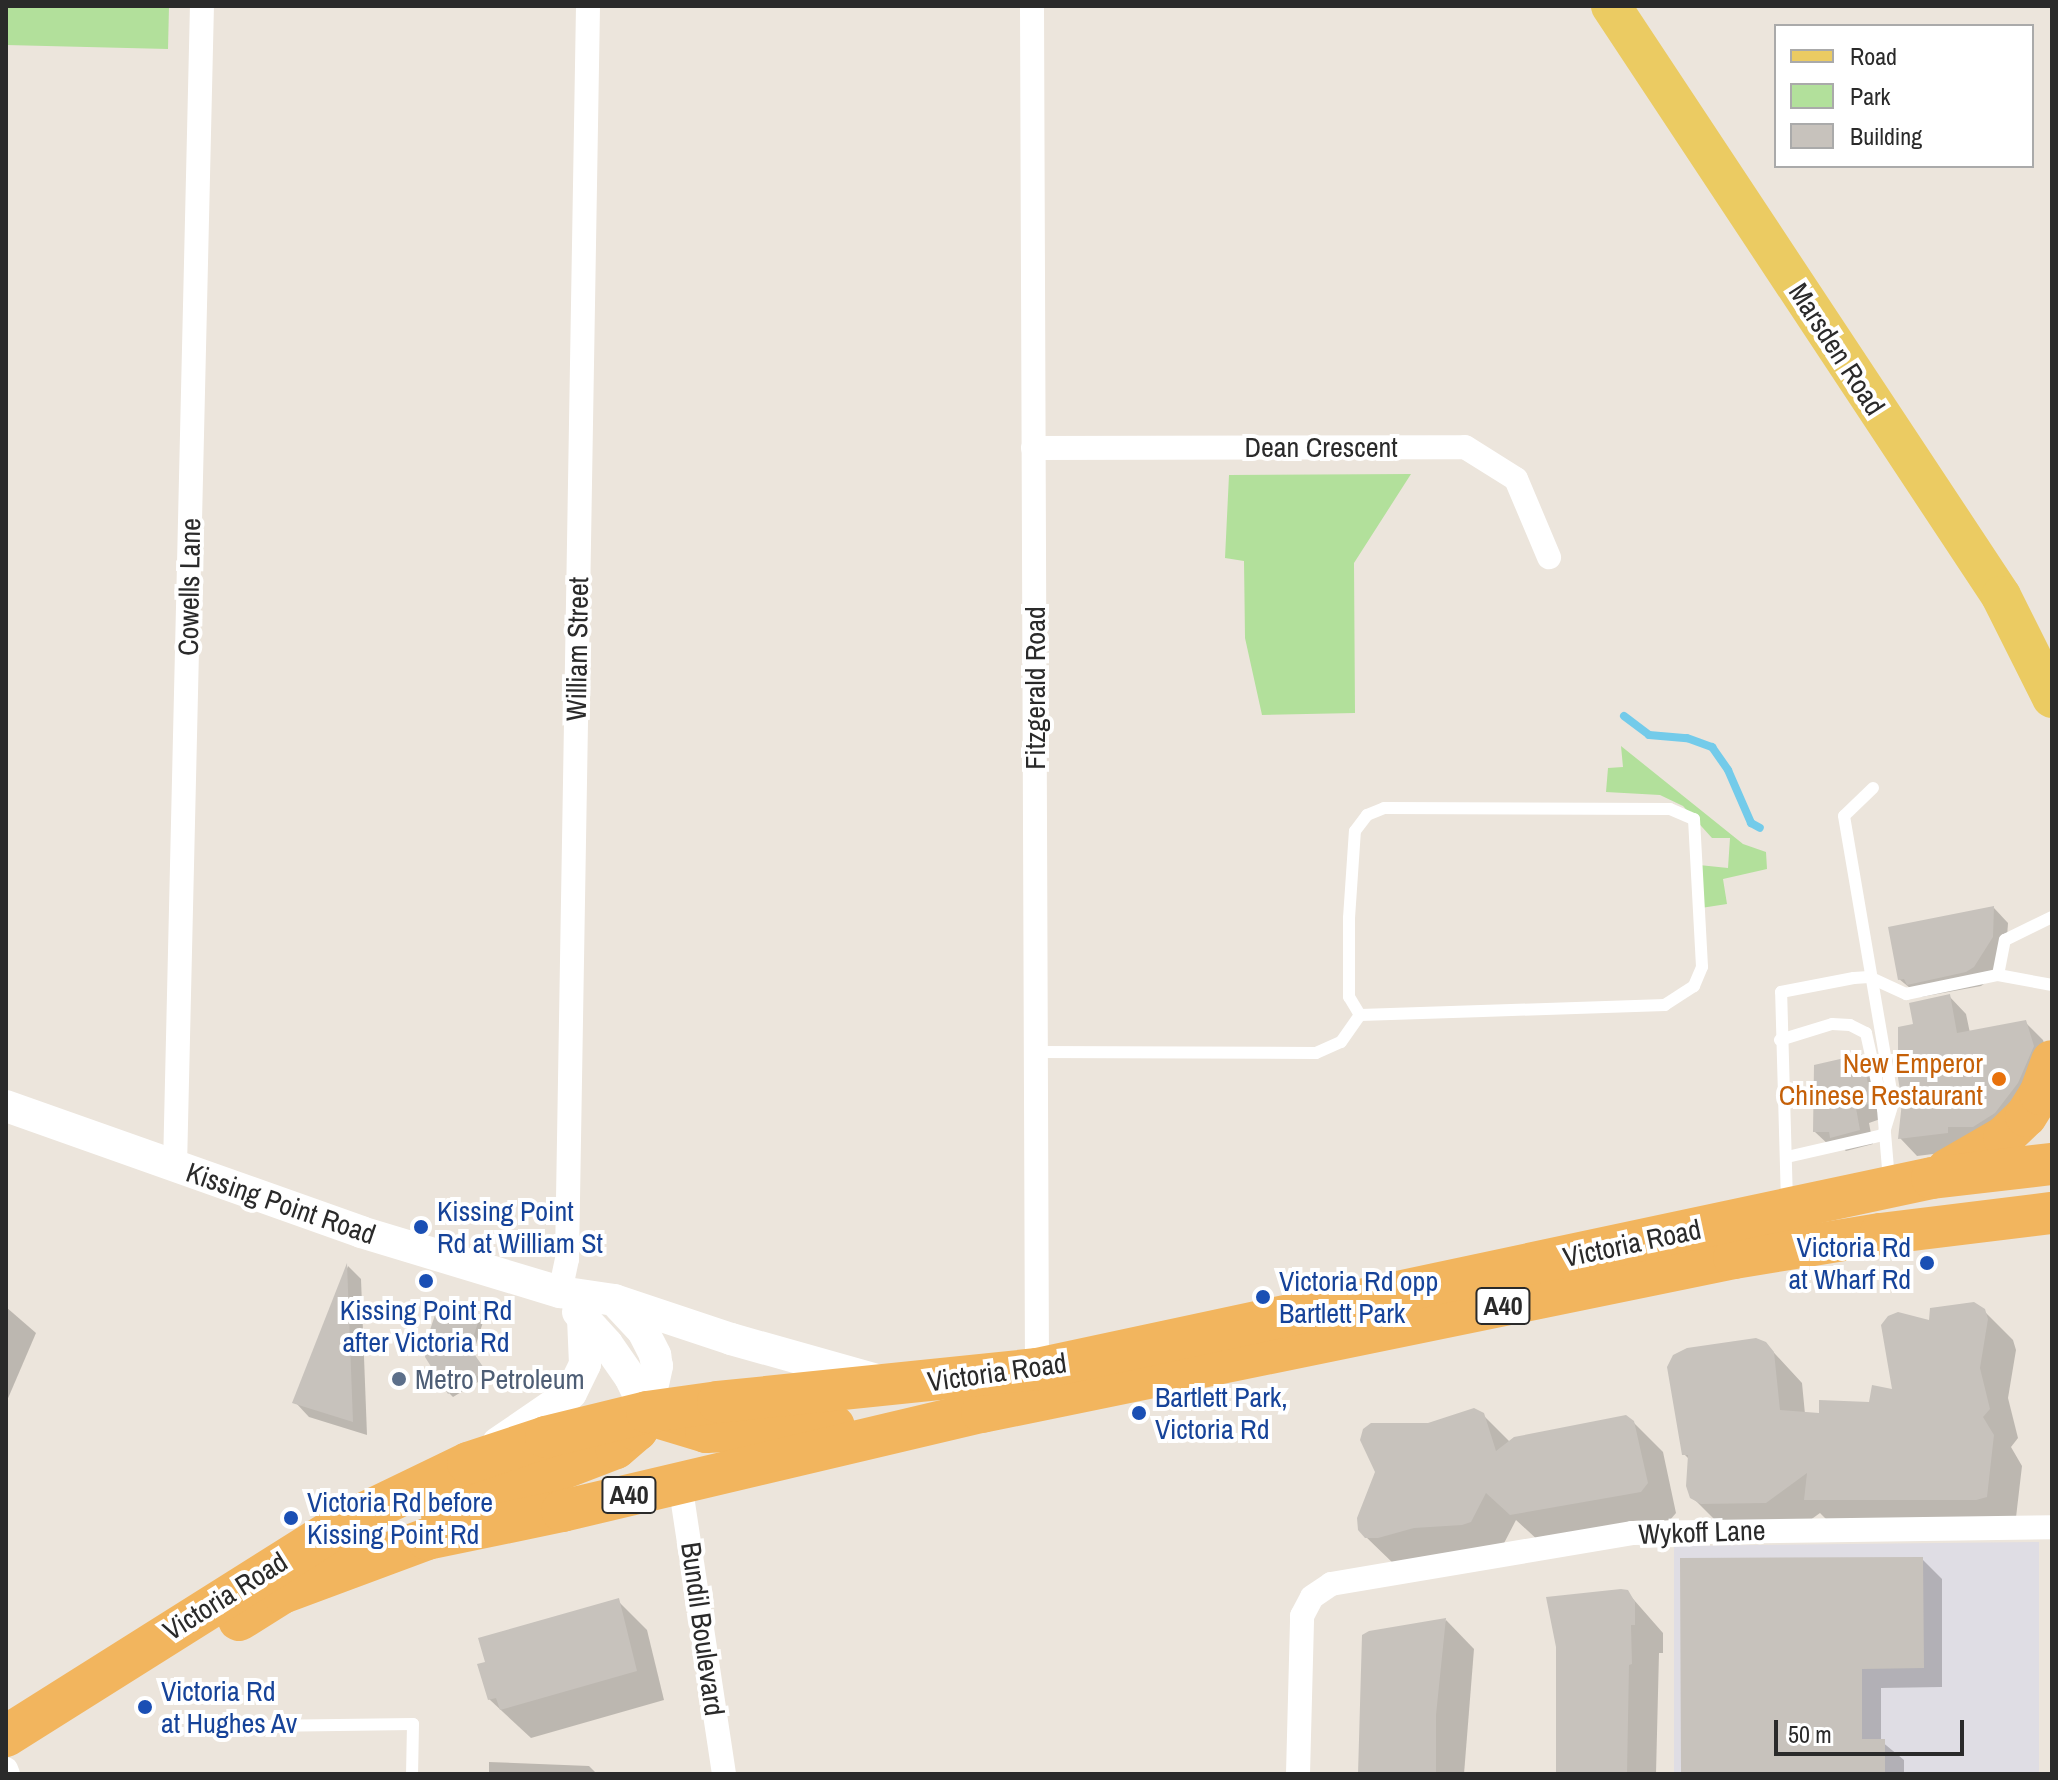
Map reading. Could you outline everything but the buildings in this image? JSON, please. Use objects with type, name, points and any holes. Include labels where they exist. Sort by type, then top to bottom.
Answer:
[{"type":"highway","points":[[1932,1178],[2004,1137],[2026,1116],[2040,1094],[2052,1061]]},
{"type":"highway","name":"Victoria Road","points":[[6,1736],[344,1523],[468,1463],[546,1437],[647,1412],[718,1402],[899,1386],[1037,1369],[1932,1178],[2052,1164]]},
{"type":"highway","name":"Victoria Road","points":[[7,1769],[282,1593],[427,1539],[982,1412],[1734,1258],[1880,1234],[2052,1213]]},
{"type":"highway","points":[[282,1593],[362,1547],[616,1448],[637,1430],[647,1412],[706,1432],[797,1430],[982,1412]]},
{"type":"main road","name":"Marsden Road","points":[[1611,6],[2001,596],[2052,698]]},
{"type":"street","name":"Cowells Lane","points":[[175,1167],[202,6]]},
{"type":"street","name":"William Street","points":[[560,1292],[567,1259],[588,6]]},
{"type":"street","name":"Fitzgerald Road","points":[[1032,6],[1037,1369]]},
{"type":"street","name":"Dean Crescent","points":[[1033,448],[1465,447],[1516,479],[1549,557]]},
{"type":"street","name":"Kissing Point Road","points":[[6,1106],[332,1223],[560,1292],[614,1300],[731,1339],[899,1386]]},
{"type":"street","points":[[560,1292],[607,1344],[630,1377],[647,1412]]},
{"type":"street","points":[[614,1300],[643,1331],[655,1355],[657,1366],[647,1412]]},
{"type":"street","points":[[468,1463],[571,1393],[585,1364],[583,1319]]},
{"type":"street","name":"Bundil Boulevard","points":[[680,1483],[724,1774]]},
{"type":"street","name":"Wykoff Lane","points":[[1298,1774],[1302,1616],[1312,1597],[1331,1584],[1646,1532],[2052,1527]]},
{"type":"lane","points":[[1873,788],[1844,816],[1869,977],[1893,1103],[1883,1135]]},
{"type":"lane","points":[[1384,808],[1670,809],[1694,819],[1702,967],[1694,986],[1665,1005],[1360,1015],[1349,997],[1349,918],[1355,831],[1367,815],[1384,808]]},
{"type":"lane","points":[[1998,975],[2005,940],[2052,917]]},
{"type":"lane","points":[[1788,1210],[1780,1040],[1781,992],[1869,977],[1906,994],[1998,975],[2052,985]]},
{"type":"lane","points":[[1037,1052],[1316,1053],[1341,1042],[1360,1015]]},
{"type":"lane","points":[[1780,1040],[1832,1024],[1850,1025],[1866,1033],[1883,1109],[1890,1188]]},
{"type":"lane","points":[[1787,1157],[1883,1135]]},
{"type":"lane","points":[[263,1726],[413,1724],[412,1774]]},
{"type":"shaded area","points":[[2039,1542],[2039,1774],[1674,1774],[1674,1546]]},
{"type":"green space","points":[[6,6],[169,6],[168,49],[6,45]]},
{"type":"green space","points":[[1411,474],[1354,563],[1355,713],[1262,715],[1245,638],[1244,561],[1225,558],[1229,475]]},
{"type":"green space","points":[[1621,746],[1743,844],[1766,852],[1767,869],[1723,879],[1727,904],[1701,908],[1699,865],[1728,868],[1730,838],[1712,838],[1683,806],[1660,795],[1606,792],[1608,768],[1623,767]]},
{"type":"waterway","points":[[1624,716],[1649,735],[1687,738],[1712,747],[1728,770],[1751,823],[1760,828]]},
{"type":"place","name":"New Emperor Chinese Restaurant","points":[[1999,1079]]},
{"type":"place","name":"Kissing Point Rd at William St","points":[[421,1227]]},
{"type":"place","name":"Victoria Rd at Wharf Rd","points":[[1927,1263]]},
{"type":"place","name":"Kissing Point Rd after Victoria Rd","points":[[426,1281]]},
{"type":"place","name":"Victoria Rd opp Bartlett Park","points":[[1263,1297]]},
{"type":"place","name":"Metro Petroleum","points":[[399,1379]]},
{"type":"place","name":"Bartlett Park, Victoria Rd","points":[[1139,1413]]},
{"type":"place","name":"Victoria Rd before Kissing Point Rd","points":[[291,1518]]},
{"type":"place","name":"Victoria Rd at Hughes Av","points":[[145,1707]]}]
